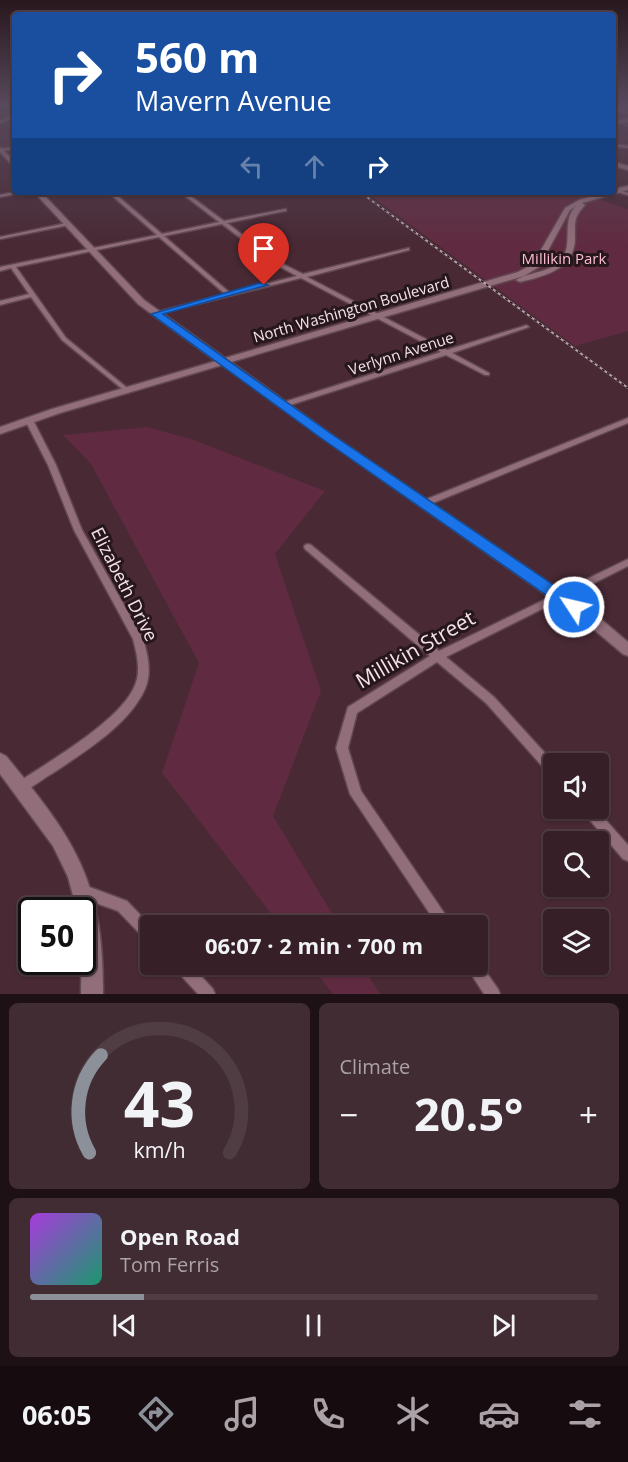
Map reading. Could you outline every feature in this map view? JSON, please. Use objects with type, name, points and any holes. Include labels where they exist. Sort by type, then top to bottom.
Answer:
[{"type":"street","points":[[40,195],[141,302],[156,314],[590,618],[628,650]]},
{"type":"street","points":[[113,195],[228,294]]},
{"type":"street","points":[[186,195],[275,262],[487,375]]},
{"type":"street","name":"North Washington Boulevard","points":[[0,432],[28,420],[527,272],[541,257],[567,209],[581,201],[602,195]]},
{"type":"street","name":"North Washington Boulevard","points":[[488,285],[526,278],[560,265],[570,253],[572,213],[579,207],[605,195]]},
{"type":"street","points":[[0,268],[284,210]]},
{"type":"street","points":[[0,238],[67,224]]},
{"type":"street","points":[[156,314],[406,249]]},
{"type":"street","points":[[12,266],[64,339],[128,391]]},
{"type":"street","points":[[0,303],[32,296]]},
{"type":"street","name":"Verlynn Avenue","points":[[284,405],[526,327]]},
{"type":"street","name":"Elizabeth Drive","points":[[21,787],[110,724],[127,709],[139,689],[144,672],[143,656],[138,639],[78,530],[52,465],[28,420]]},
{"type":"street","points":[[425,503],[628,420]]},
{"type":"street","points":[[308,548],[490,700],[543,759]]},
{"type":"street","name":"Millikin Street","points":[[438,915],[356,794],[342,748],[352,710],[438,656],[628,562]]},
{"type":"street","points":[[0,761],[63,848],[83,891],[90,925],[92,994]]},
{"type":"street","points":[[597,819],[628,855]]},
{"type":"street","points":[[83,891],[122,906],[140,924]]},
{"type":"street","points":[[190,975],[208,994]]},
{"type":"street","points":[[480,975],[493,994]]},
{"type":"green space","name":"Millikin Park","points":[[370,195],[586,195],[628,209],[628,331],[575,346]]},
{"type":"green space","points":[[147,427],[194,440],[325,491],[275,554],[321,691],[273,816],[333,915],[272,915],[162,773],[199,663],[91,464],[63,435]]},
{"type":"green space","points":[[318,975],[368,975],[380,994],[333,994]]},
{"type":"railway","points":[[364,195],[628,388]]},
{"type":"route","points":[[264,285],[156,314],[325,435],[574,607]]}]
